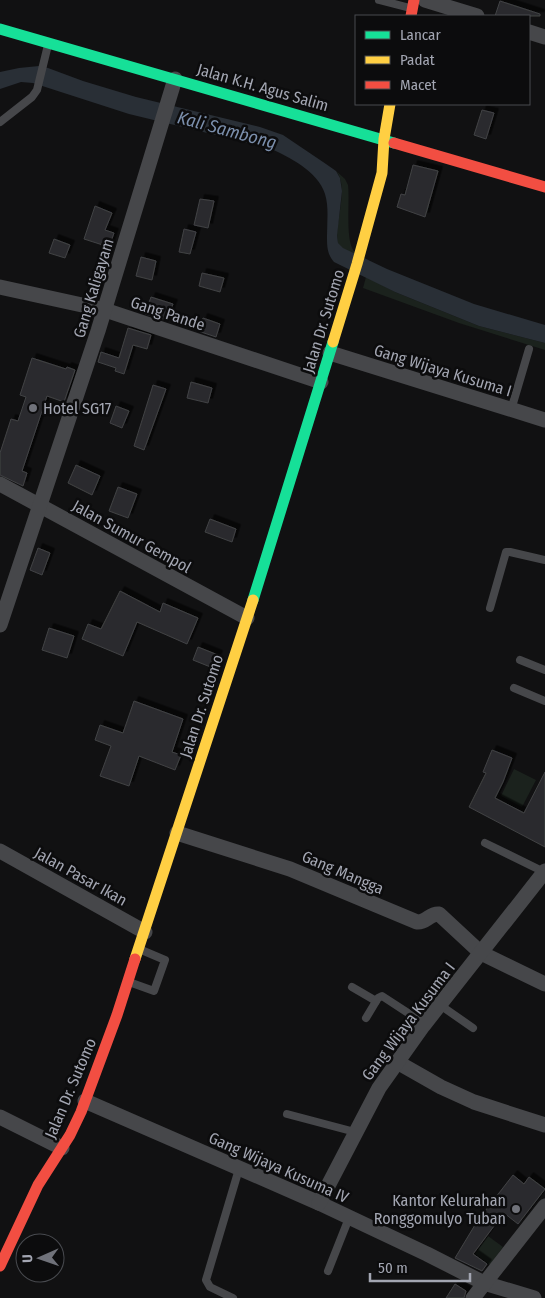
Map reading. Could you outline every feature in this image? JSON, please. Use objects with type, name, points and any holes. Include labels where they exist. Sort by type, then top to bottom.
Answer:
[{"type":"main road","name":"Jalan K.H. Agus Salim","points":[[0,28],[545,187]]},
{"type":"main road","name":"Jalan Dr. Sutomo","points":[[0,1266],[38,1186],[70,1135],[85,1101],[139,950],[247,618],[361,251],[382,173],[384,139],[390,105]]},
{"type":"street","points":[[415,6],[471,15]]},
{"type":"street","points":[[530,32],[545,38]]},
{"type":"street","name":"Gang Kaligayam","points":[[0,625],[104,310],[175,79]]},
{"type":"street","name":"Gang Pande","points":[[0,286],[104,310],[321,382]]},
{"type":"street","name":"Gang Wijaya Kusuma I","points":[[330,353],[545,420]]},
{"type":"street","name":"Jalan Sumur Gempol","points":[[0,484],[247,618]]},
{"type":"street","name":"Gang Mangga","points":[[177,834],[290,869],[418,923],[423,922],[434,914],[439,914],[481,952]]},
{"type":"street","name":"Jalan Pasar Ikan","points":[[0,851],[145,932]]},
{"type":"street","name":"Gang Wijaya Kusuma I","points":[[319,1204],[372,1100],[397,1062],[545,872]]},
{"type":"street","points":[[481,952],[545,984]]},
{"type":"street","points":[[397,1062],[441,1087],[468,1099],[487,1107],[545,1125]]},
{"type":"street","name":"Gang Wijaya Kusuma IV","points":[[85,1101],[350,1218],[484,1283],[534,1298]]},
{"type":"street","points":[[0,1117],[62,1148]]},
{"type":"street","points":[[473,1298],[545,1206]]},
{"type":"lane","points":[[379,0],[415,6]]},
{"type":"lane","points":[[0,122],[32,97],[38,88],[49,43]]},
{"type":"lane","points":[[511,410],[529,349]]},
{"type":"lane","points":[[490,608],[506,552],[545,560]]},
{"type":"lane","points":[[520,660],[545,670]]},
{"type":"lane","points":[[514,688],[545,702]]},
{"type":"lane","points":[[485,842],[545,872]]},
{"type":"lane","points":[[128,982],[154,992],[157,984],[165,960],[139,950]]},
{"type":"lane","points":[[352,987],[376,1001]]},
{"type":"lane","points":[[366,1018],[380,996],[425,1024]]},
{"type":"lane","points":[[440,1005],[473,1028]]},
{"type":"lane","points":[[288,1114],[355,1132]]},
{"type":"lane","points":[[233,1298],[210,1286],[206,1280],[239,1169]]},
{"type":"lane","points":[[328,1271],[350,1218]]},
{"type":"shaded area","points":[[336,171],[345,179],[348,185],[351,246],[357,254],[370,261],[349,252],[339,245],[337,230],[342,188]]},
{"type":"shaded area","points":[[366,277],[395,292],[479,326],[545,343],[545,350],[459,323],[363,288]]},
{"type":"shaded area","points":[[514,769],[536,780],[522,807],[501,796]]},
{"type":"shaded area","points":[[488,1236],[503,1247],[490,1265],[475,1254]]},
{"type":"water","name":"Kali Sambong","points":[[39,66],[136,97],[260,127],[283,135],[336,171],[340,178],[342,191],[337,236],[338,243],[343,248],[387,269],[474,304],[545,325],[545,343],[479,326],[395,292],[334,262],[328,250],[327,204],[321,186],[316,178],[294,160],[269,148],[129,114],[33,83],[21,82],[0,89],[0,72]]},
{"type":"building","points":[[500,1],[540,14],[540,16],[530,15],[495,15]]},
{"type":"building","points":[[482,110],[494,113],[486,139],[474,135]]},
{"type":"building","points":[[413,165],[438,171],[425,217],[397,207],[401,194],[405,195]]},
{"type":"building","points":[[200,199],[214,201],[208,228],[194,225]]},
{"type":"building","points":[[95,206],[112,213],[105,230],[114,233],[109,247],[84,239]]},
{"type":"building","points":[[184,229],[196,232],[190,254],[179,252]]},
{"type":"building","points":[[54,239],[70,245],[65,258],[49,253]]},
{"type":"building","points":[[141,257],[156,261],[152,280],[136,276]]},
{"type":"building","points":[[202,273],[224,278],[220,292],[199,286]]},
{"type":"building","points":[[151,297],[173,304],[167,320],[145,314]]},
{"type":"building","points":[[203,318],[220,324],[216,337],[198,331]]},
{"type":"building","points":[[128,328],[151,335],[147,349],[133,345],[124,374],[115,371],[116,368],[98,362],[101,352],[119,358]]},
{"type":"building","name":"Hotel SG17","points":[[32,358],[75,370],[64,402],[47,396],[22,471],[27,473],[23,486],[0,475],[0,453],[11,419],[18,421],[26,397],[20,395]]},
{"type":"building","points":[[191,382],[212,388],[208,403],[187,398]]},
{"type":"building","points":[[153,385],[166,389],[144,450],[134,446]]},
{"type":"building","points":[[116,406],[129,411],[122,428],[110,423]]},
{"type":"building","points":[[76,465],[100,476],[92,495],[68,483]]},
{"type":"building","points":[[118,487],[137,494],[128,518],[109,511]]},
{"type":"building","points":[[210,519],[236,529],[232,542],[205,532]]},
{"type":"building","points":[[38,548],[50,553],[42,575],[30,570]]},
{"type":"building","points":[[120,591],[160,612],[163,603],[198,618],[187,644],[137,622],[123,656],[82,639],[88,624],[101,629]]},
{"type":"building","points":[[49,628],[74,636],[67,658],[42,650]]},
{"type":"building","points":[[198,647],[218,655],[213,668],[193,660]]},
{"type":"building","points":[[134,701],[183,719],[172,752],[181,755],[175,770],[139,756],[129,786],[100,776],[111,746],[95,740],[100,725],[123,733]]},
{"type":"building","points":[[492,750],[512,758],[495,798],[524,813],[545,772],[545,847],[469,807],[486,773],[483,772]]},
{"type":"building","points":[[513,1175],[524,1184],[529,1177],[545,1189],[518,1224],[504,1213],[473,1254],[487,1264],[482,1271],[455,1258],[478,1220]]},
{"type":"building","points":[[455,1284],[466,1291],[464,1298],[446,1298]]},
{"type":"traffic: fast","points":[[0,29],[394,143]]},
{"type":"traffic: fast","points":[[253,600],[333,342]]},
{"type":"traffic: slow","points":[[333,342],[382,173],[384,139],[390,105]]},
{"type":"traffic: slow","points":[[135,959],[253,600]]},
{"type":"traffic: jam","points":[[411,15],[414,0]]},
{"type":"traffic: jam","points":[[394,143],[545,187]]},
{"type":"traffic: jam","points":[[0,1266],[38,1185],[70,1135],[81,1112],[117,1015],[135,959]]},
{"type":"place","name":"Hotel SG17","points":[[33,408]]},
{"type":"place","name":"Kantor Kelurahan Ronggomulyo Tuban","points":[[516,1209]]}]
